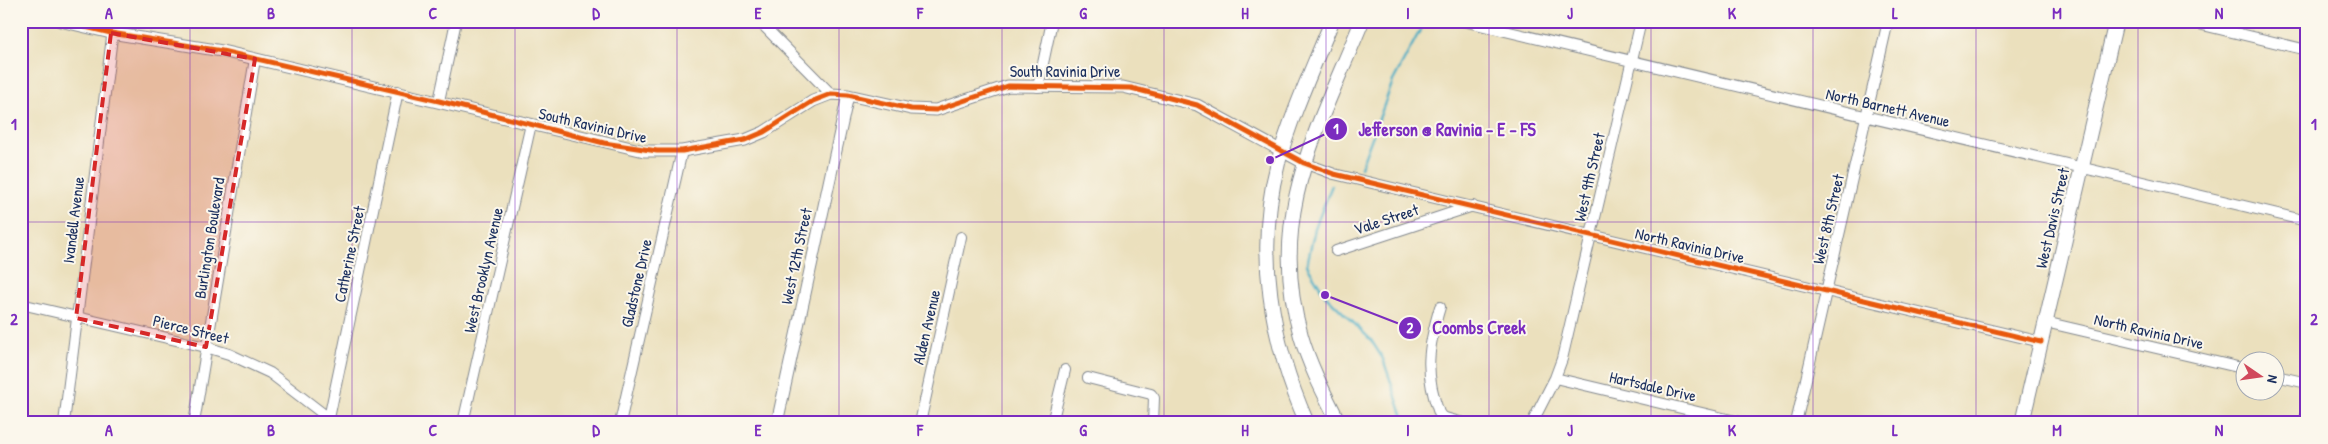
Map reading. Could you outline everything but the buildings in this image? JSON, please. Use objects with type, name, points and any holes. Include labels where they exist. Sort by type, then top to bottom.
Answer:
[{"type":"main road","points":[[1307,423],[1286,373],[1274,320],[1268,273],[1270,204],[1282,150],[1332,21]]},
{"type":"main road","points":[[1340,423],[1309,358],[1300,331],[1293,299],[1290,224],[1304,163],[1362,21]]},
{"type":"main road","name":"West Davis Street","points":[[2022,423],[2116,21]]},
{"type":"street","name":"South Ravinia Drive","points":[[60,21],[112,27],[398,91],[644,151],[682,151],[745,140],[764,132],[813,101],[831,94],[848,95],[911,109],[936,110],[1008,86],[1131,88],[1187,101],[1304,163],[1334,174]]},
{"type":"street","points":[[438,101],[456,21]]},
{"type":"street","points":[[758,21],[831,94]]},
{"type":"street","points":[[1038,87],[1052,21]]},
{"type":"street","name":"North Barnett Avenue","points":[[1463,21],[2307,221]]},
{"type":"street","name":"West 9th Street","points":[[1532,423],[1555,378],[1562,359],[1641,21]]},
{"type":"street","name":"West 8th Street","points":[[1796,423],[1888,21]]},
{"type":"street","points":[[2186,21],[2307,50]]},
{"type":"street","name":"Ivandell Avenue","points":[[64,423],[112,27]]},
{"type":"street","name":"Burlington Boulevard","points":[[194,423],[254,59]]},
{"type":"street","name":"Catherine Street","points":[[331,422],[398,91]]},
{"type":"street","name":"West 12th Street","points":[[777,423],[848,95]]},
{"type":"street","name":"West Brooklyn Avenue","points":[[463,423],[531,124]]},
{"type":"street","name":"Gladstone Drive","points":[[620,423],[682,151]]},
{"type":"street","name":"North Ravinia Drive","points":[[1334,174],[2041,342]]},
{"type":"street","name":"Vale Street","points":[[1336,252],[1473,206]]},
{"type":"street","name":"Alden Avenue","points":[[920,423],[961,237]]},
{"type":"street","name":"Pierce Street","points":[[21,304],[229,354],[270,373],[331,422]]},
{"type":"street","points":[[1440,307],[1428,357],[1430,378],[1438,413],[1442,417],[1463,423]]},
{"type":"street","name":"North Ravinia Drive","points":[[2045,322],[2236,367]]},
{"type":"street","points":[[1052,423],[1065,370]]},
{"type":"street","points":[[1088,378],[1151,394],[1154,398],[1153,423]]},
{"type":"street","name":"Hartsdale Drive","points":[[1555,378],[1744,423]]},
{"type":"street","points":[[2286,378],[2307,383]]},
{"type":"street","points":[[2304,423],[2307,412]]},
{"type":"highlighted area","points":[[111,33],[255,59],[206,347],[76,318]]},
{"type":"waterway","points":[[1361,167],[1393,81],[1425,21]]},
{"type":"waterway","points":[[1332,185],[1315,228],[1307,265],[1325,295],[1371,340],[1383,359],[1405,423]]},
{"type":"cycle path","points":[[60,21],[111,33],[222,51],[439,101],[604,143],[657,151],[682,151],[745,140],[764,132],[813,101],[831,94],[848,95],[911,109],[936,110],[1008,86],[1131,88],[1197,105],[1304,163],[1334,174],[2041,342]]},
{"type":"place","name":"Jefferson @ Ravinia - E - FS","points":[[1270,160]]},
{"type":"place","name":"Coombs Creek","points":[[1325,295]]}]
